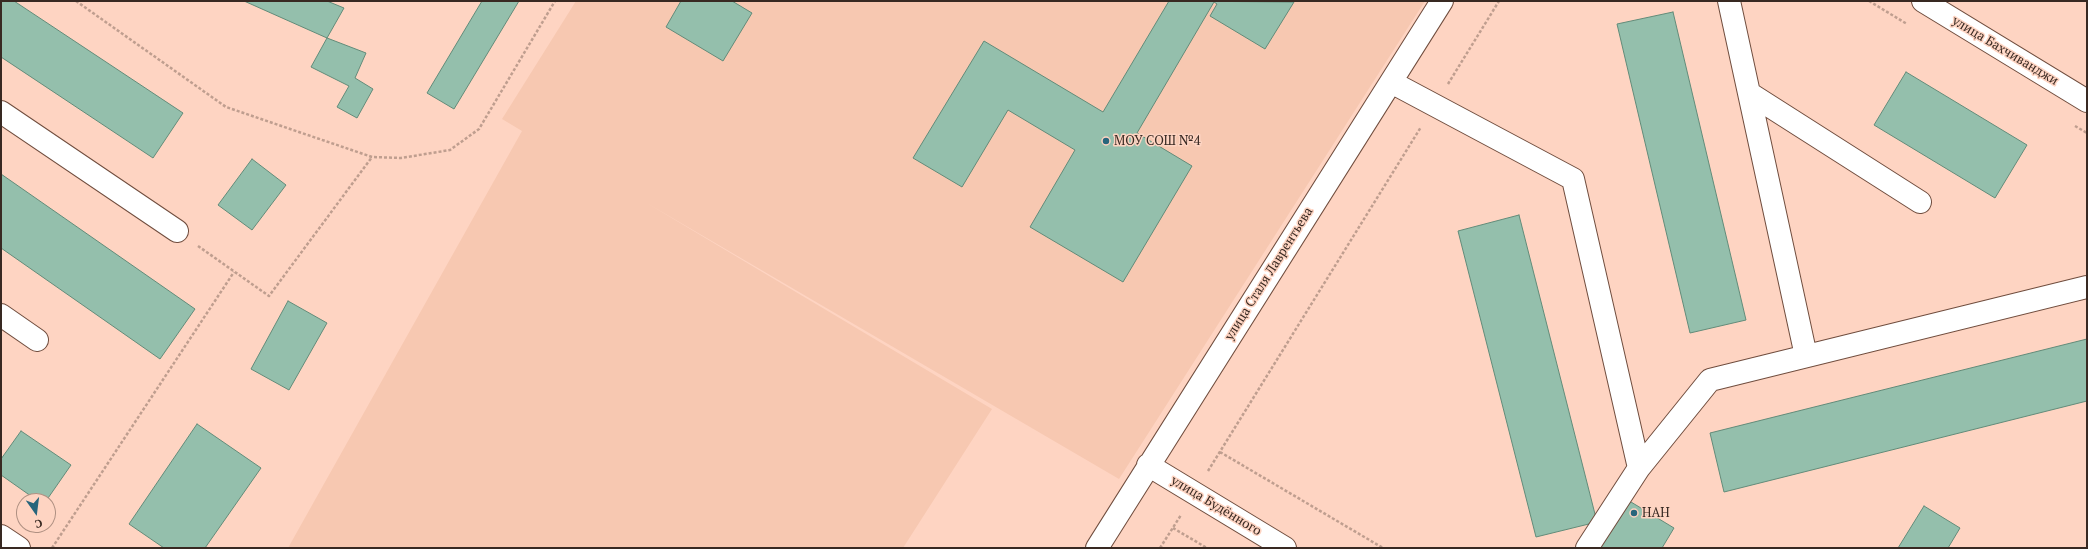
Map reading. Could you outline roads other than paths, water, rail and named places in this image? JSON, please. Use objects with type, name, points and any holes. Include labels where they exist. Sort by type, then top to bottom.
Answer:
[{"type":"street","name":"улица Сталя Лаврентьева","points":[[1097,548],[1442,1]]},
{"type":"street","points":[[1728,1],[1806,356]]},
{"type":"street","name":"улица Бахчиванджи","points":[[1923,1],[2087,101]]},
{"type":"street","points":[[1391,82],[1573,179],[1640,468]]},
{"type":"street","points":[[1749,93],[1920,202]]},
{"type":"street","points":[[1,112],[177,231]]},
{"type":"street","points":[[1587,548],[1640,468],[1710,380],[2087,287]]},
{"type":"street","points":[[1,315],[37,340]]},
{"type":"street","name":"улица Будённого","points":[[1148,465],[1285,548]]},
{"type":"street","points":[[1,536],[19,548]]},
{"type":"place","name":"МОУ СОШ №4","points":[[1106,141]]},
{"type":"place","name":"НАН","points":[[1634,513]]}]
